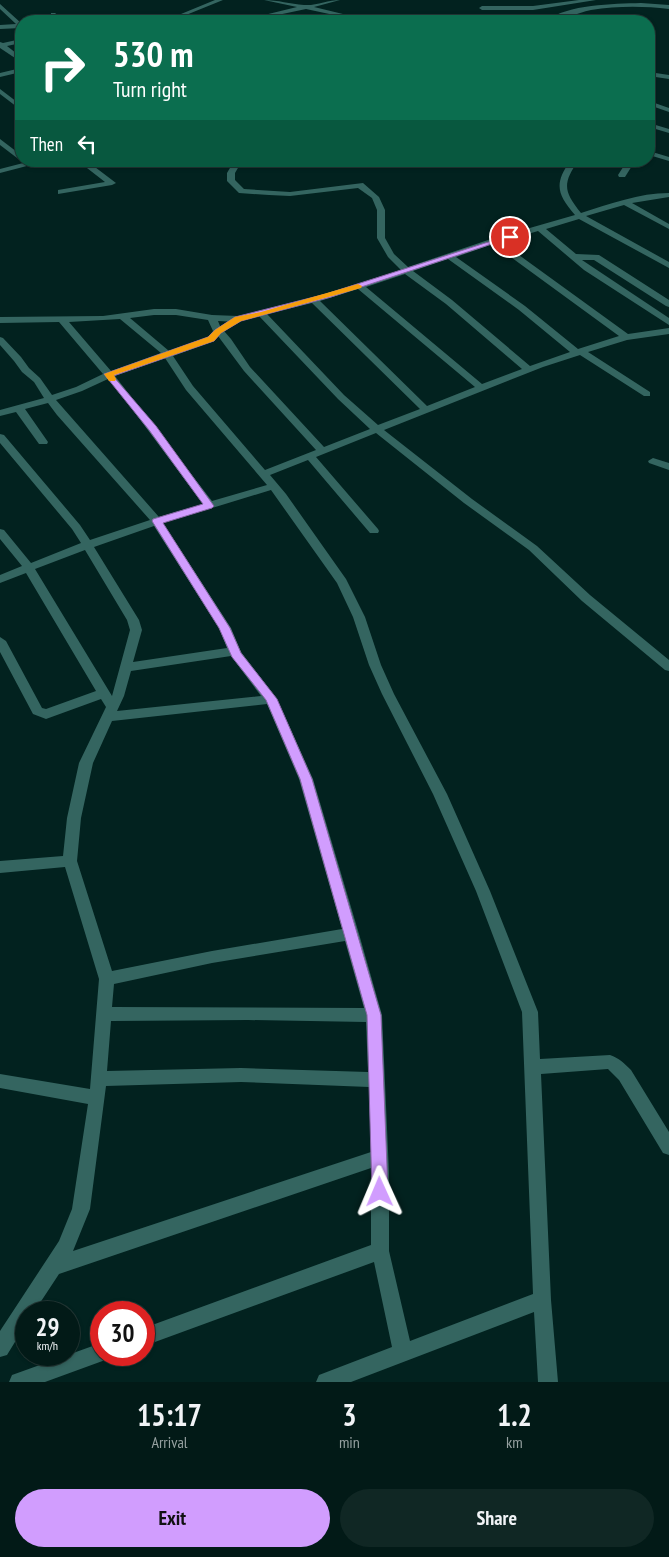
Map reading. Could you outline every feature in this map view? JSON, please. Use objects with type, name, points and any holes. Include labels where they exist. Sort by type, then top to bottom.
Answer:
[{"type":"street","points":[[184,14],[220,0]]},
{"type":"street","points":[[267,0],[343,15]]},
{"type":"street","points":[[268,15],[336,0]]},
{"type":"street","points":[[560,0],[566,4]]},
{"type":"street","points":[[482,8],[533,8],[594,0]]},
{"type":"street","points":[[639,0],[647,4]]},
{"type":"street","points":[[569,15],[589,9],[647,4],[669,7]]},
{"type":"street","points":[[0,6],[15,20]]},
{"type":"street","points":[[533,8],[544,15]]},
{"type":"street","points":[[0,27],[15,26]]},
{"type":"street","points":[[0,45],[15,42]]},
{"type":"street","points":[[0,45],[15,56]]},
{"type":"street","points":[[0,75],[15,71]]},
{"type":"street","points":[[655,74],[669,77]]},
{"type":"street","points":[[0,91],[15,103]]},
{"type":"street","points":[[655,102],[664,100]]},
{"type":"street","points":[[655,105],[669,110]]},
{"type":"street","points":[[655,127],[669,131]]},
{"type":"street","points":[[0,141],[15,154]]},
{"type":"street","points":[[655,155],[669,159]]},
{"type":"street","points":[[0,172],[15,166]]},
{"type":"street","points":[[61,192],[112,183],[90,167]]},
{"type":"street","points":[[234,167],[231,173],[231,181],[242,191],[290,194],[360,185],[375,197],[381,210],[381,238],[391,255],[407,271],[449,302],[529,370]]},
{"type":"street","points":[[569,167],[563,175],[561,186],[570,204],[580,216],[669,266]]},
{"type":"street","points":[[622,175],[627,167]]},
{"type":"street","points":[[0,320],[123,316],[154,312],[176,312],[212,318],[238,319],[314,300],[625,202],[659,194],[669,195]]},
{"type":"street","points":[[625,202],[669,227]]},
{"type":"street","points":[[540,228],[587,268],[669,322]]},
{"type":"street","points":[[494,242],[626,337]]},
{"type":"street","points":[[449,256],[522,308],[579,352],[647,394]]},
{"type":"street","points":[[573,257],[603,260],[669,304]]},
{"type":"street","points":[[360,286],[481,388]]},
{"type":"street","points":[[314,300],[426,410]]},
{"type":"street","points":[[262,314],[341,397],[376,429],[468,501],[533,548],[586,598],[669,667]]},
{"type":"street","points":[[123,316],[167,354],[189,388],[274,486],[342,582],[359,617],[375,665],[388,694],[440,794],[483,891],[530,1012],[534,1067],[542,1300],[548,1382]]},
{"type":"street","points":[[212,318],[218,331],[247,369],[323,452]]},
{"type":"street","points":[[61,319],[153,428],[209,506]]},
{"type":"street","points":[[0,412],[79,389],[108,374],[211,339],[218,331],[238,319]]},
{"type":"street","points":[[264,474],[311,457],[481,388],[579,352],[626,337],[669,331]]},
{"type":"street","points":[[0,340],[25,370],[37,380],[60,413],[128,491],[138,498],[157,521],[225,628],[235,651],[271,699],[306,779],[374,1015],[380,1251],[403,1353]]},
{"type":"street","points":[[18,407],[43,442]]},
{"type":"street","points":[[0,437],[62,514],[76,527],[133,620],[136,630],[127,666],[110,712],[86,763],[74,818],[70,861],[107,979],[97,1098],[81,1209],[66,1247],[0,1348]]},
{"type":"street","points":[[311,457],[374,531]]},
{"type":"street","points":[[653,461],[669,467]]},
{"type":"street","points":[[0,579],[87,545],[157,521],[274,486]]},
{"type":"street","points":[[0,532],[29,568],[104,693],[110,712]]},
{"type":"street","points":[[0,641],[37,711],[42,714],[104,693]]},
{"type":"street","points":[[127,666],[235,651]]},
{"type":"street","points":[[110,712],[271,699]]},
{"type":"street","points":[[0,867],[70,861]]},
{"type":"street","points":[[107,979],[212,957],[352,934]]},
{"type":"street","points":[[104,1014],[248,1013],[374,1015]]},
{"type":"street","points":[[534,1067],[610,1062],[617,1066],[626,1075],[669,1147]]},
{"type":"street","points":[[98,1080],[241,1075],[377,1080]]},
{"type":"street","points":[[0,1082],[97,1098]]},
{"type":"street","points":[[53,1267],[379,1156]]},
{"type":"street","points":[[155,1333],[380,1251]]},
{"type":"street","points":[[326,1382],[542,1300]]},
{"type":"street","points":[[20,1382],[90,1356]]},
{"type":"slow traffic","points":[[112,379],[108,374],[211,339],[218,331],[238,319],[328,296],[358,286]]},
{"type":"route","points":[[380,1192],[374,1015],[306,779],[271,699],[236,654],[225,628],[157,521],[209,506],[153,428],[108,374],[211,339],[218,331],[238,319],[328,296],[510,237]]}]
